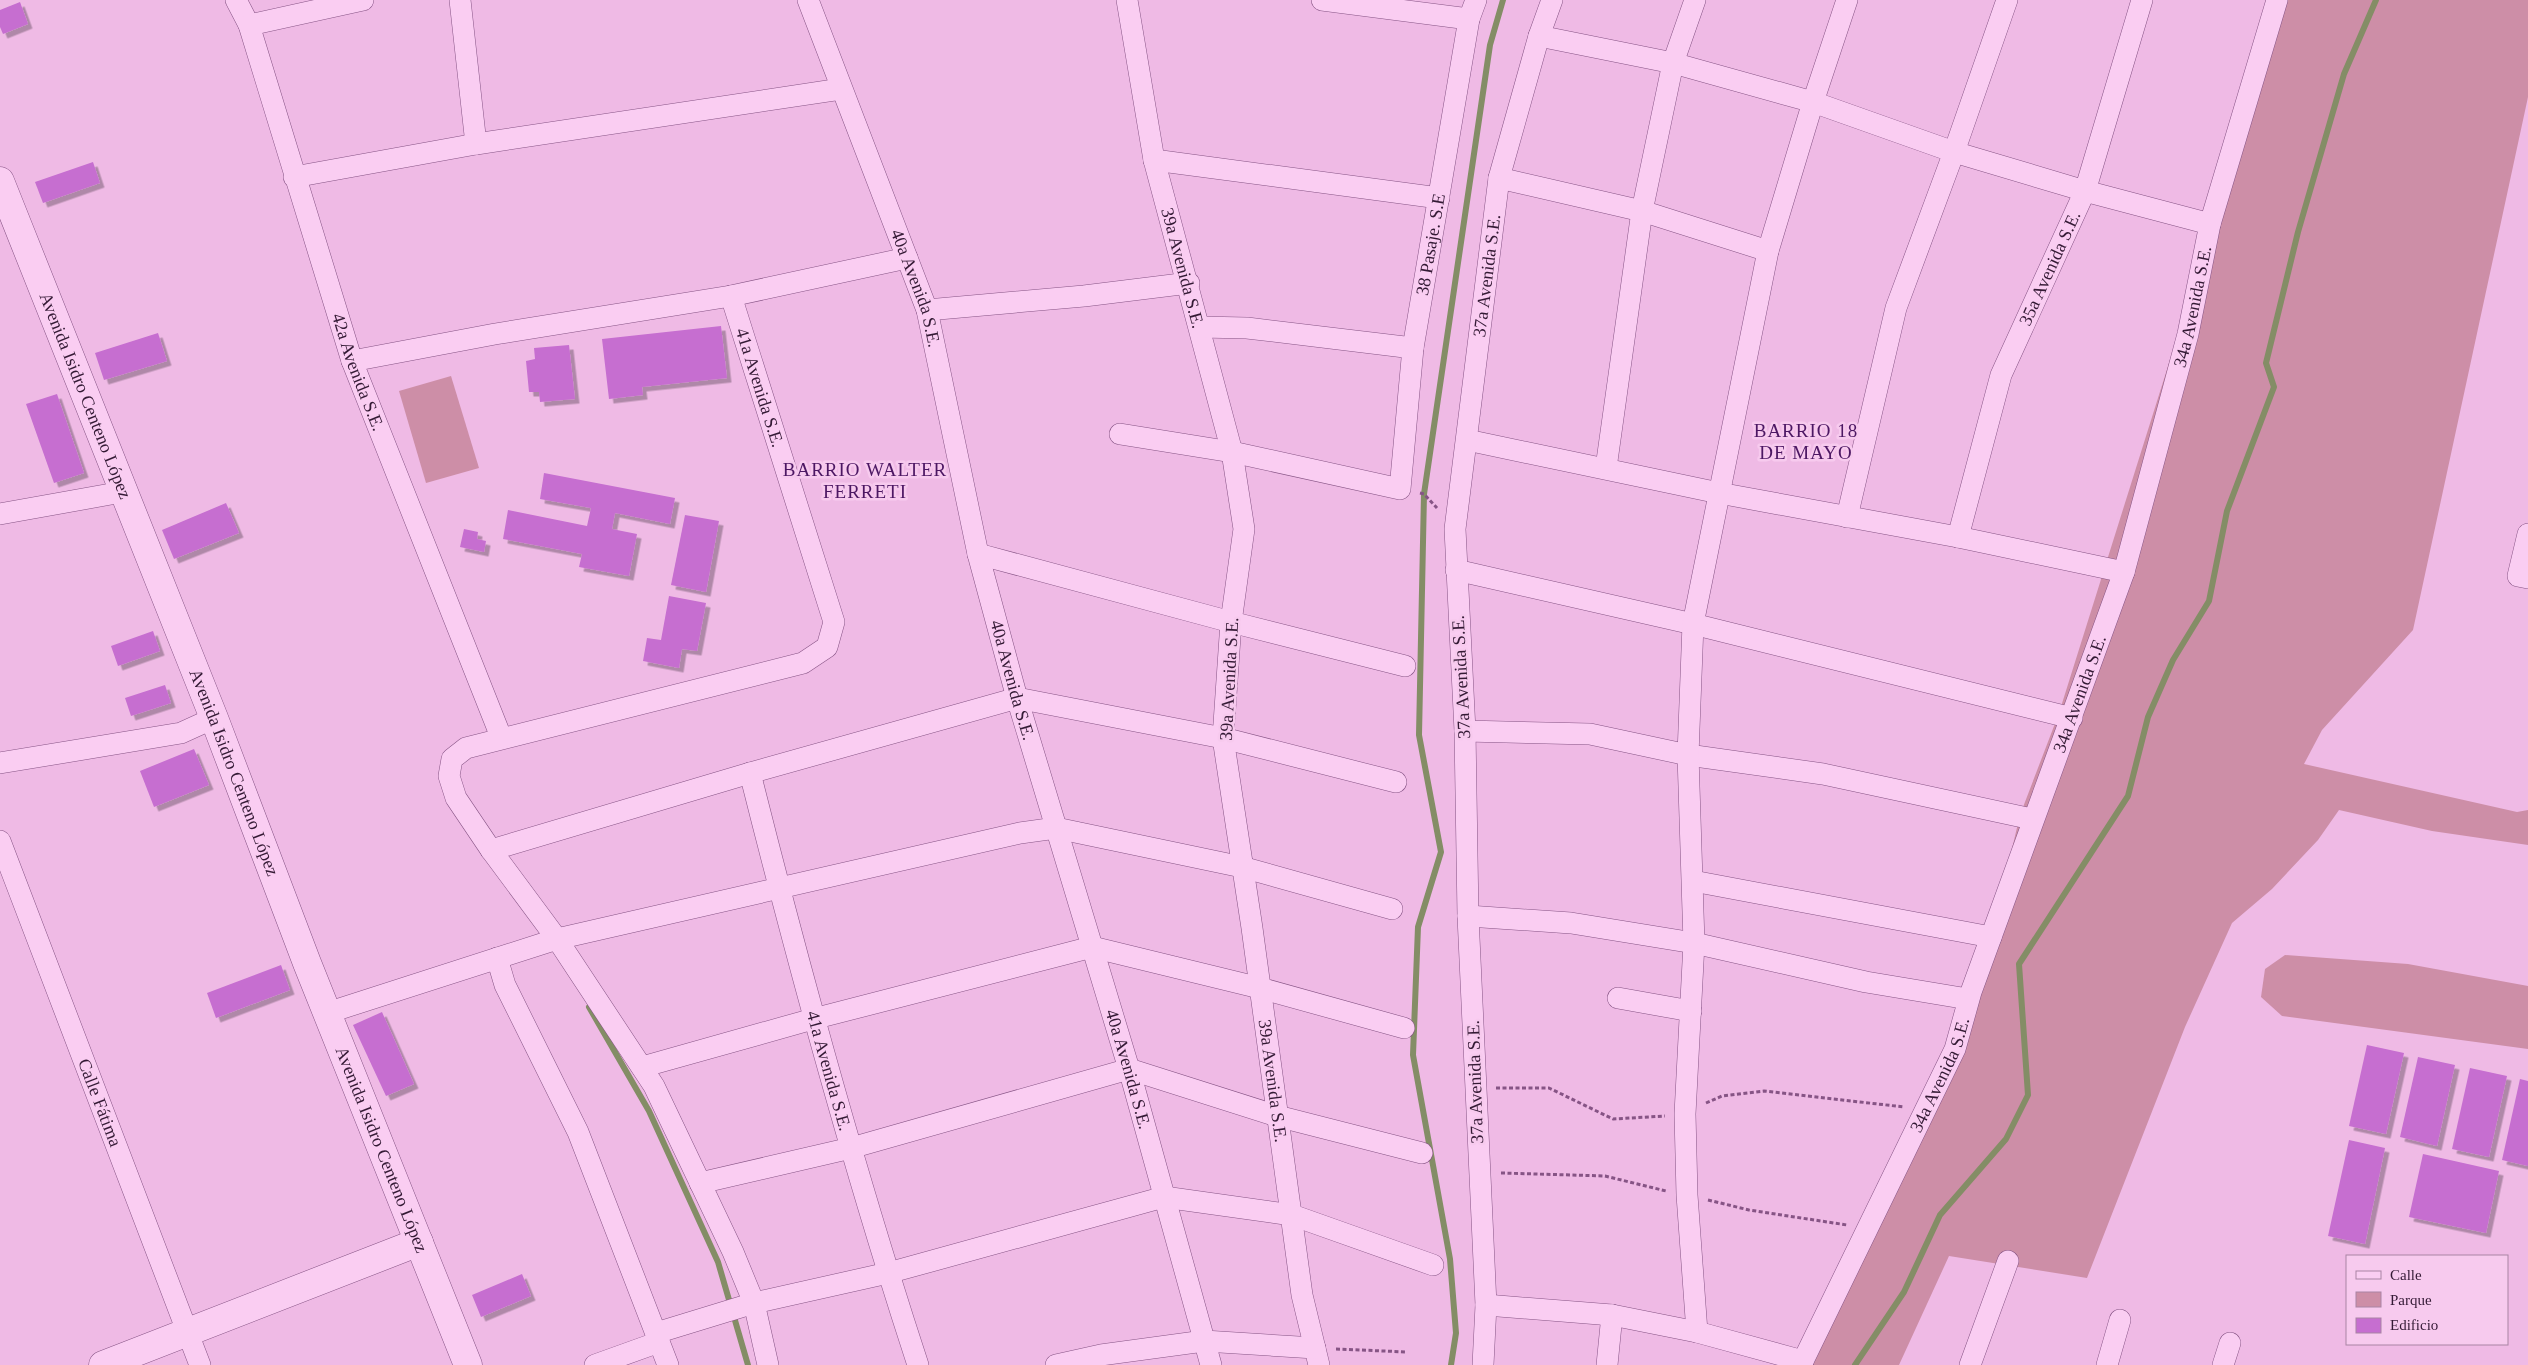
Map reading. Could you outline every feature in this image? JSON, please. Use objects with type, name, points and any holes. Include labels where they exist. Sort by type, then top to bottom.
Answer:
[{"type":"street","name":"42a Avenida S.E.","points":[[236,0],[249,25],[294,177],[352,361],[502,737]]},
{"type":"street","points":[[249,25],[363,0]]},
{"type":"street","points":[[460,0],[476,144]]},
{"type":"street","name":"40a Avenida S.E.","points":[[808,0],[927,310],[978,554],[1017,698],[1129,1069],[1211,1365]]},
{"type":"street","name":"39a Avenida S.E.","points":[[1127,0],[1154,160],[1189,283],[1232,452],[1244,529],[1231,622],[1223,738],[1260,988],[1302,1295],[1317,1356]]},
{"type":"street","points":[[1322,0],[1472,9]]},
{"type":"street","name":"37a Avenida S.E.","points":[[1483,1365],[1486,1305],[1468,916],[1465,731],[1455,529],[1499,178],[1538,36],[1552,0]]},
{"type":"street","points":[[1606,468],[1642,211],[1673,63],[1695,0]]},
{"type":"street","points":[[1697,1332],[1687,1196],[1685,1114],[1694,943],[1688,755],[1693,624],[1768,251],[1813,102],[1847,0]]},
{"type":"street","points":[[1847,517],[1896,308],[1954,152],[2007,0]]},
{"type":"street","name":"35a Avenida S.E.","points":[[1958,536],[2001,375],[2085,191],[2142,0]]},
{"type":"street","name":"34a Avenida S.E.","points":[[1802,1363],[1955,1049],[1968,999],[2032,819],[2072,718],[2124,572],[2188,334],[2210,224],[2277,0]]},
{"type":"street","name":"38 Pasaje. S.E","points":[[1400,490],[1413,348],[1472,9]]},
{"type":"street","points":[[1538,36],[1673,63],[1813,102],[1954,152],[2085,191],[2210,224]]},
{"type":"street","points":[[294,177],[476,144],[841,89]]},
{"type":"street","points":[[1154,160],[1439,198]]},
{"type":"street","points":[[1499,178],[1642,211],[1768,251]]},
{"type":"street","name":"Avenida Isidro Centeno López","points":[[0,181],[122,492],[214,718],[327,1012],[468,1365]]},
{"type":"street","points":[[352,361],[495,334],[731,296],[907,258]]},
{"type":"street","points":[[927,310],[1084,296],[1189,283]]},
{"type":"street","name":"41a Avenida S.E.","points":[[502,737],[804,664],[827,647],[834,622],[731,296]]},
{"type":"street","points":[[1200,327],[1247,328],[1413,348]]},
{"type":"street","points":[[1120,434],[1232,452],[1400,490]]},
{"type":"street","points":[[1467,440],[1719,493],[1958,536],[2124,572]]},
{"type":"street","points":[[0,514],[122,492]]},
{"type":"street","points":[[2528,534],[2518,576],[2528,578]]},
{"type":"street","points":[[978,554],[1231,622],[1405,666]]},
{"type":"street","points":[[1456,570],[1693,624],[2072,718]]},
{"type":"street","points":[[490,850],[750,773],[1017,698],[1223,738],[1396,782]]},
{"type":"street","points":[[0,763],[181,733],[214,718]]},
{"type":"street","points":[[1465,731],[1590,734],[1688,755],[1823,774],[2032,819]]},
{"type":"street","points":[[502,737],[466,748],[452,759],[449,776],[456,798],[490,850],[558,939],[654,1086],[754,1303],[768,1365]]},
{"type":"street","name":"41a Avenida S.E.","points":[[750,773],[813,1019],[888,1273],[918,1365]]},
{"type":"street","points":[[327,1012],[558,939],[1020,833],[1056,828],[1242,867],[1392,909]]},
{"type":"street","name":"Calle Fátima","points":[[0,841],[200,1365]]},
{"type":"street","points":[[1693,881],[1991,937]]},
{"type":"street","points":[[1468,916],[1571,923],[1694,943],[1866,982],[1968,999]]},
{"type":"street","points":[[642,1067],[813,1019],[1092,947],[1260,988],[1404,1028]]},
{"type":"street","points":[[497,958],[505,985],[578,1132],[668,1365]]},
{"type":"street","points":[[1618,998],[1691,1011]]},
{"type":"street","points":[[700,1183],[851,1148],[1129,1069],[1277,1116],[1422,1153]]},
{"type":"street","points":[[595,1365],[658,1338],[754,1303],[888,1273],[1164,1197],[1292,1215],[1433,1265]]},
{"type":"street","points":[[103,1365],[418,1242]]},
{"type":"street","points":[[1970,1365],[2008,1261]]},
{"type":"street","points":[[1486,1305],[1612,1315],[1697,1332],[1802,1363]]},
{"type":"street","points":[[1606,1365],[1612,1315]]},
{"type":"street","points":[[2107,1365],[2120,1320]]},
{"type":"street","points":[[1056,1365],[1101,1355],[1204,1341],[1317,1356]]},
{"type":"street","points":[[2223,1365],[2230,1343]]},
{"type":"path","points":[[1400,490],[1424,494],[1455,529]]},
{"type":"path","points":[[1475,1087],[1549,1088],[1613,1119],[1685,1114],[1722,1096],[1764,1091],[1926,1109]]},
{"type":"path","points":[[1317,1356],[1407,1352]]},
{"type":"green space","points":[[2275,0],[2528,0],[2528,97],[2413,630],[2322,730],[2304,764],[2517,812],[2528,810],[2528,845],[2432,831],[2339,810],[2318,840],[2272,889],[2232,923],[2185,1027],[2087,1278],[1949,1256],[1899,1365],[1801,1365],[1867,1229],[1991,937],[2020,815],[2059,713],[2180,328]]},
{"type":"green space","points":[[451,376],[479,468],[426,483],[399,391]]},
{"type":"green space","points":[[2285,955],[2408,964],[2528,986],[2528,1049],[2282,1016],[2261,997],[2265,969]]},
{"type":"building","points":[[20,2],[28,24],[3,34],[0,27],[0,10]]},
{"type":"building","points":[[93,162],[100,183],[43,203],[35,182]]},
{"type":"building","points":[[721,326],[727,378],[642,387],[643,395],[609,399],[602,339]]},
{"type":"building","points":[[158,333],[167,361],[104,380],[95,353]]},
{"type":"building","points":[[569,345],[575,399],[540,402],[539,392],[529,392],[526,361],[535,359],[534,348]]},
{"type":"building","points":[[57,394],[84,473],[54,483],[26,404]]},
{"type":"building","points":[[544,473],[675,498],[670,524],[615,513],[612,529],[637,534],[629,576],[579,567],[582,554],[503,539],[508,510],[587,526],[591,508],[540,499]]},
{"type":"building","points":[[226,503],[239,533],[174,559],[162,530]]},
{"type":"building","points":[[685,515],[719,521],[706,592],[671,585]]},
{"type":"building","points":[[464,529],[478,532],[477,539],[486,541],[484,552],[460,547]]},
{"type":"building","points":[[669,596],[706,603],[697,651],[682,649],[679,668],[643,661],[647,638],[661,640]]},
{"type":"building","points":[[153,631],[160,651],[118,666],[111,646]]},
{"type":"building","points":[[165,685],[171,703],[131,716],[125,698]]},
{"type":"building","points":[[194,749],[209,785],[154,807],[140,771]]},
{"type":"building","points":[[281,965],[290,990],[216,1018],[207,993]]},
{"type":"building","points":[[382,1012],[414,1084],[386,1096],[353,1025]]},
{"type":"building","points":[[2367,1045],[2404,1053],[2386,1134],[2349,1126]]},
{"type":"building","points":[[2418,1057],[2455,1065],[2437,1146],[2400,1137]]},
{"type":"building","points":[[2470,1068],[2507,1076],[2489,1157],[2452,1149]]},
{"type":"building","points":[[2520,1079],[2528,1081],[2528,1166],[2502,1160]]},
{"type":"building","points":[[2349,1140],[2385,1148],[2365,1244],[2328,1236]]},
{"type":"building","points":[[2423,1154],[2499,1171],[2486,1233],[2409,1217]]},
{"type":"building","points":[[522,1274],[531,1296],[481,1317],[472,1295]]},
{"type":"waterway","points":[[1451,1365],[1456,1333],[1450,1259],[1413,1055],[1418,927],[1441,852],[1419,735],[1424,494],[1490,45],[1503,0]]},
{"type":"waterway","points":[[1855,1365],[1904,1292],[1940,1215],[2006,1139],[2028,1095],[2019,964],[2128,796],[2148,717],[2173,660],[2209,601],[2227,511],[2274,387],[2266,363],[2298,232],[2344,74],[2376,0]]},
{"type":"waterway","points":[[589,1007],[649,1111],[718,1262],[748,1365]]},
{"type":"district","name":"BARRIO 18 DE MAYO","points":[[1806,441]]},
{"type":"district","name":"BARRIO WALTER FERRETI","points":[[865,480]]}]
